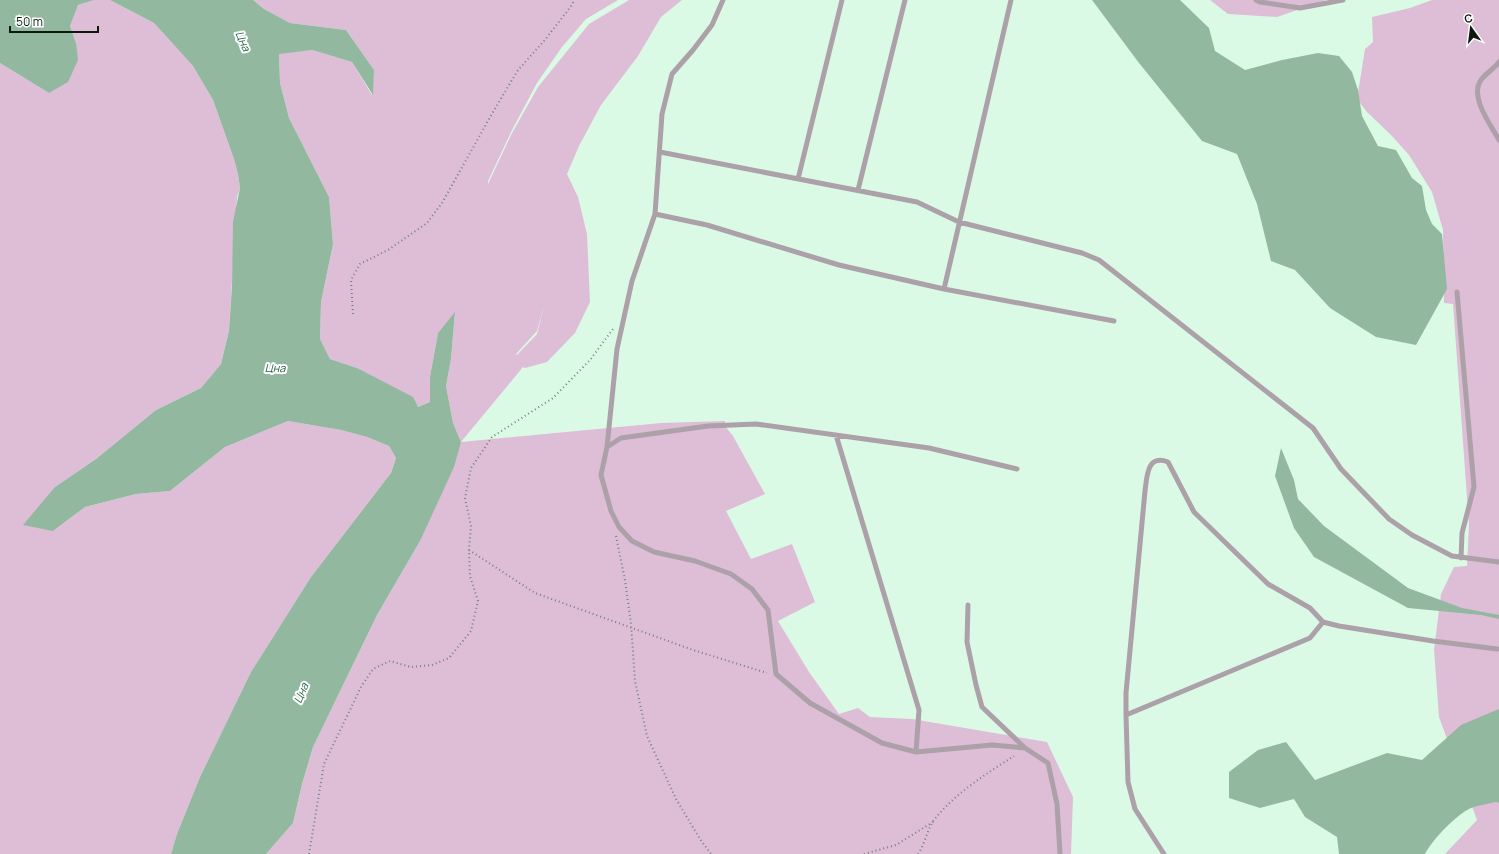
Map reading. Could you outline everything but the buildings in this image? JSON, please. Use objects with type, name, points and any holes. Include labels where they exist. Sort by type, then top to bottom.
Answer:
[{"type":"lane","points":[[723,0],[712,25],[672,74],[662,114],[655,214],[632,281],[617,349],[607,447],[601,474],[611,511],[619,527],[632,541],[654,552],[695,561],[731,574],[752,589],[768,610],[776,674],[810,703],[882,743],[916,752],[992,745],[1025,748]]},
{"type":"lane","points":[[798,179],[842,0]]},
{"type":"lane","points":[[858,190],[905,0]]},
{"type":"lane","points":[[944,289],[1011,0]]},
{"type":"lane","points":[[1256,0],[1260,2],[1300,8],[1343,0]]},
{"type":"lane","points":[[1499,62],[1480,80],[1478,99],[1481,110],[1499,140]]},
{"type":"lane","points":[[660,152],[917,202],[959,222],[1082,253],[1099,260],[1313,428],[1341,469],[1389,519],[1412,536],[1452,556],[1499,562]]},
{"type":"lane","points":[[655,214],[707,225],[839,265],[944,289],[1114,321]]},
{"type":"lane","points":[[1457,292],[1474,487],[1462,533],[1461,558]]},
{"type":"lane","points":[[607,447],[621,438],[708,426],[756,424],[929,448],[1017,469]]},
{"type":"lane","points":[[836,435],[919,710],[916,752]]},
{"type":"lane","points":[[1164,854],[1135,810],[1128,782],[1126,715],[1145,491],[1148,469],[1154,462],[1159,460],[1168,462],[1194,512],[1268,584],[1310,608],[1323,622],[1339,626],[1433,641],[1497,649]]},
{"type":"lane","points":[[968,605],[967,642],[982,707],[1025,748],[1048,763],[1057,804],[1060,854]]},
{"type":"lane","points":[[1126,715],[1310,638],[1323,622]]},
{"type":"path","points":[[353,314],[351,280],[360,264],[388,250],[428,223],[442,203],[518,70],[544,41],[572,5],[574,0]]},
{"type":"path","points":[[309,854],[324,764],[361,687],[373,669],[390,661],[411,667],[432,665],[449,658],[470,631],[478,601],[470,576],[469,550],[471,526],[465,498],[471,468],[492,437],[553,398],[585,366],[625,312]]},
{"type":"path","points":[[616,534],[625,580],[631,627],[635,681],[647,736],[676,799],[700,839],[711,854]]},
{"type":"path","points":[[469,550],[535,593],[700,652],[763,672],[776,674]]},
{"type":"path","points":[[864,854],[896,845],[933,822],[952,801],[981,778],[1025,748]]},
{"type":"path","points":[[918,854],[923,848],[933,822]]},
{"type":"shaded area","points":[[94,0],[110,0],[154,23],[193,66],[213,100],[234,159],[240,188],[237,197],[229,331],[221,364],[201,388],[156,410],[96,459],[55,487],[53,531],[85,507],[136,494],[170,491],[225,447],[288,421],[341,430],[367,437],[389,446],[396,458],[391,473],[311,577],[251,672],[200,777],[177,834],[171,854],[0,854],[0,63],[49,93],[76,43],[70,26],[76,9],[78,5]]},
{"type":"shaded area","points":[[253,0],[618,0],[586,19],[562,47],[537,83],[511,132],[488,181],[488,184],[511,135],[538,87],[589,24],[629,0],[682,0],[661,17],[638,56],[601,105],[579,146],[567,174],[578,197],[587,234],[590,302],[575,333],[547,362],[525,368],[523,367],[461,442],[453,423],[446,386],[451,359],[455,313],[438,333],[430,377],[430,402],[418,407],[357,368],[330,359],[320,339],[321,302],[333,244],[329,197],[289,118],[280,83],[279,53],[312,50],[352,62],[372,95],[374,70],[346,30],[290,23],[264,9]],"holes":[[[545,303],[537,334],[517,355],[516,354],[537,331]]]},
{"type":"shaded area","points":[[1210,0],[1326,0],[1277,17],[1228,14]]},
{"type":"shaded area","points":[[1432,0],[1499,0],[1499,854],[1445,854],[1477,820],[1439,717],[1434,650],[1441,594],[1454,567],[1467,566],[1469,525],[1453,304],[1444,303],[1443,230],[1432,192],[1409,155],[1367,112],[1357,99],[1365,49],[1373,42],[1372,17],[1410,8]]},
{"type":"shaded area","points":[[725,421],[725,426],[733,436],[765,494],[726,511],[751,559],[792,544],[815,602],[778,621],[809,672],[839,714],[858,708],[870,717],[912,719],[1047,742],[1073,797],[1071,854],[266,854],[293,823],[302,784],[313,747],[377,615],[420,541],[461,442],[661,423]]},
{"type":"water","points":[[0,0],[94,0],[78,5],[70,26],[76,43],[78,60],[68,82],[49,93],[0,63]]},
{"type":"water","name":"Цна","points":[[110,0],[253,0],[264,9],[290,23],[346,30],[374,70],[373,95],[352,62],[312,50],[279,54],[280,83],[289,118],[329,197],[333,244],[321,302],[320,339],[330,359],[357,368],[413,397],[418,407],[430,402],[430,377],[438,333],[455,312],[451,359],[446,386],[453,423],[461,442],[454,467],[420,541],[377,615],[313,747],[302,784],[293,823],[266,854],[171,854],[177,834],[200,777],[251,672],[311,577],[391,473],[396,458],[389,446],[367,437],[341,430],[288,421],[225,447],[170,491],[136,494],[85,507],[53,531],[23,525],[55,487],[96,459],[156,410],[201,388],[221,364],[229,331],[232,286],[233,222],[240,188],[234,159],[213,100],[193,66],[154,23]]},
{"type":"water","points":[[1092,0],[1180,0],[1209,28],[1215,51],[1245,70],[1282,60],[1318,53],[1339,56],[1352,72],[1358,90],[1362,116],[1378,146],[1396,150],[1412,178],[1422,186],[1426,210],[1432,224],[1442,234],[1447,289],[1416,345],[1376,337],[1330,308],[1295,270],[1271,261],[1257,204],[1237,154],[1202,141],[1139,63]]},
{"type":"water","points":[[1281,448],[1294,480],[1298,499],[1324,526],[1408,588],[1462,608],[1499,615],[1499,619],[1481,615],[1408,608],[1314,557],[1294,528],[1275,476]]},
{"type":"water","points":[[1499,709],[1499,803],[1496,802],[1477,806],[1465,811],[1445,828],[1433,841],[1425,854],[1339,854],[1337,837],[1305,817],[1294,799],[1260,808],[1229,798],[1229,772],[1258,750],[1286,742],[1315,780],[1387,753],[1422,760],[1461,725]]}]
